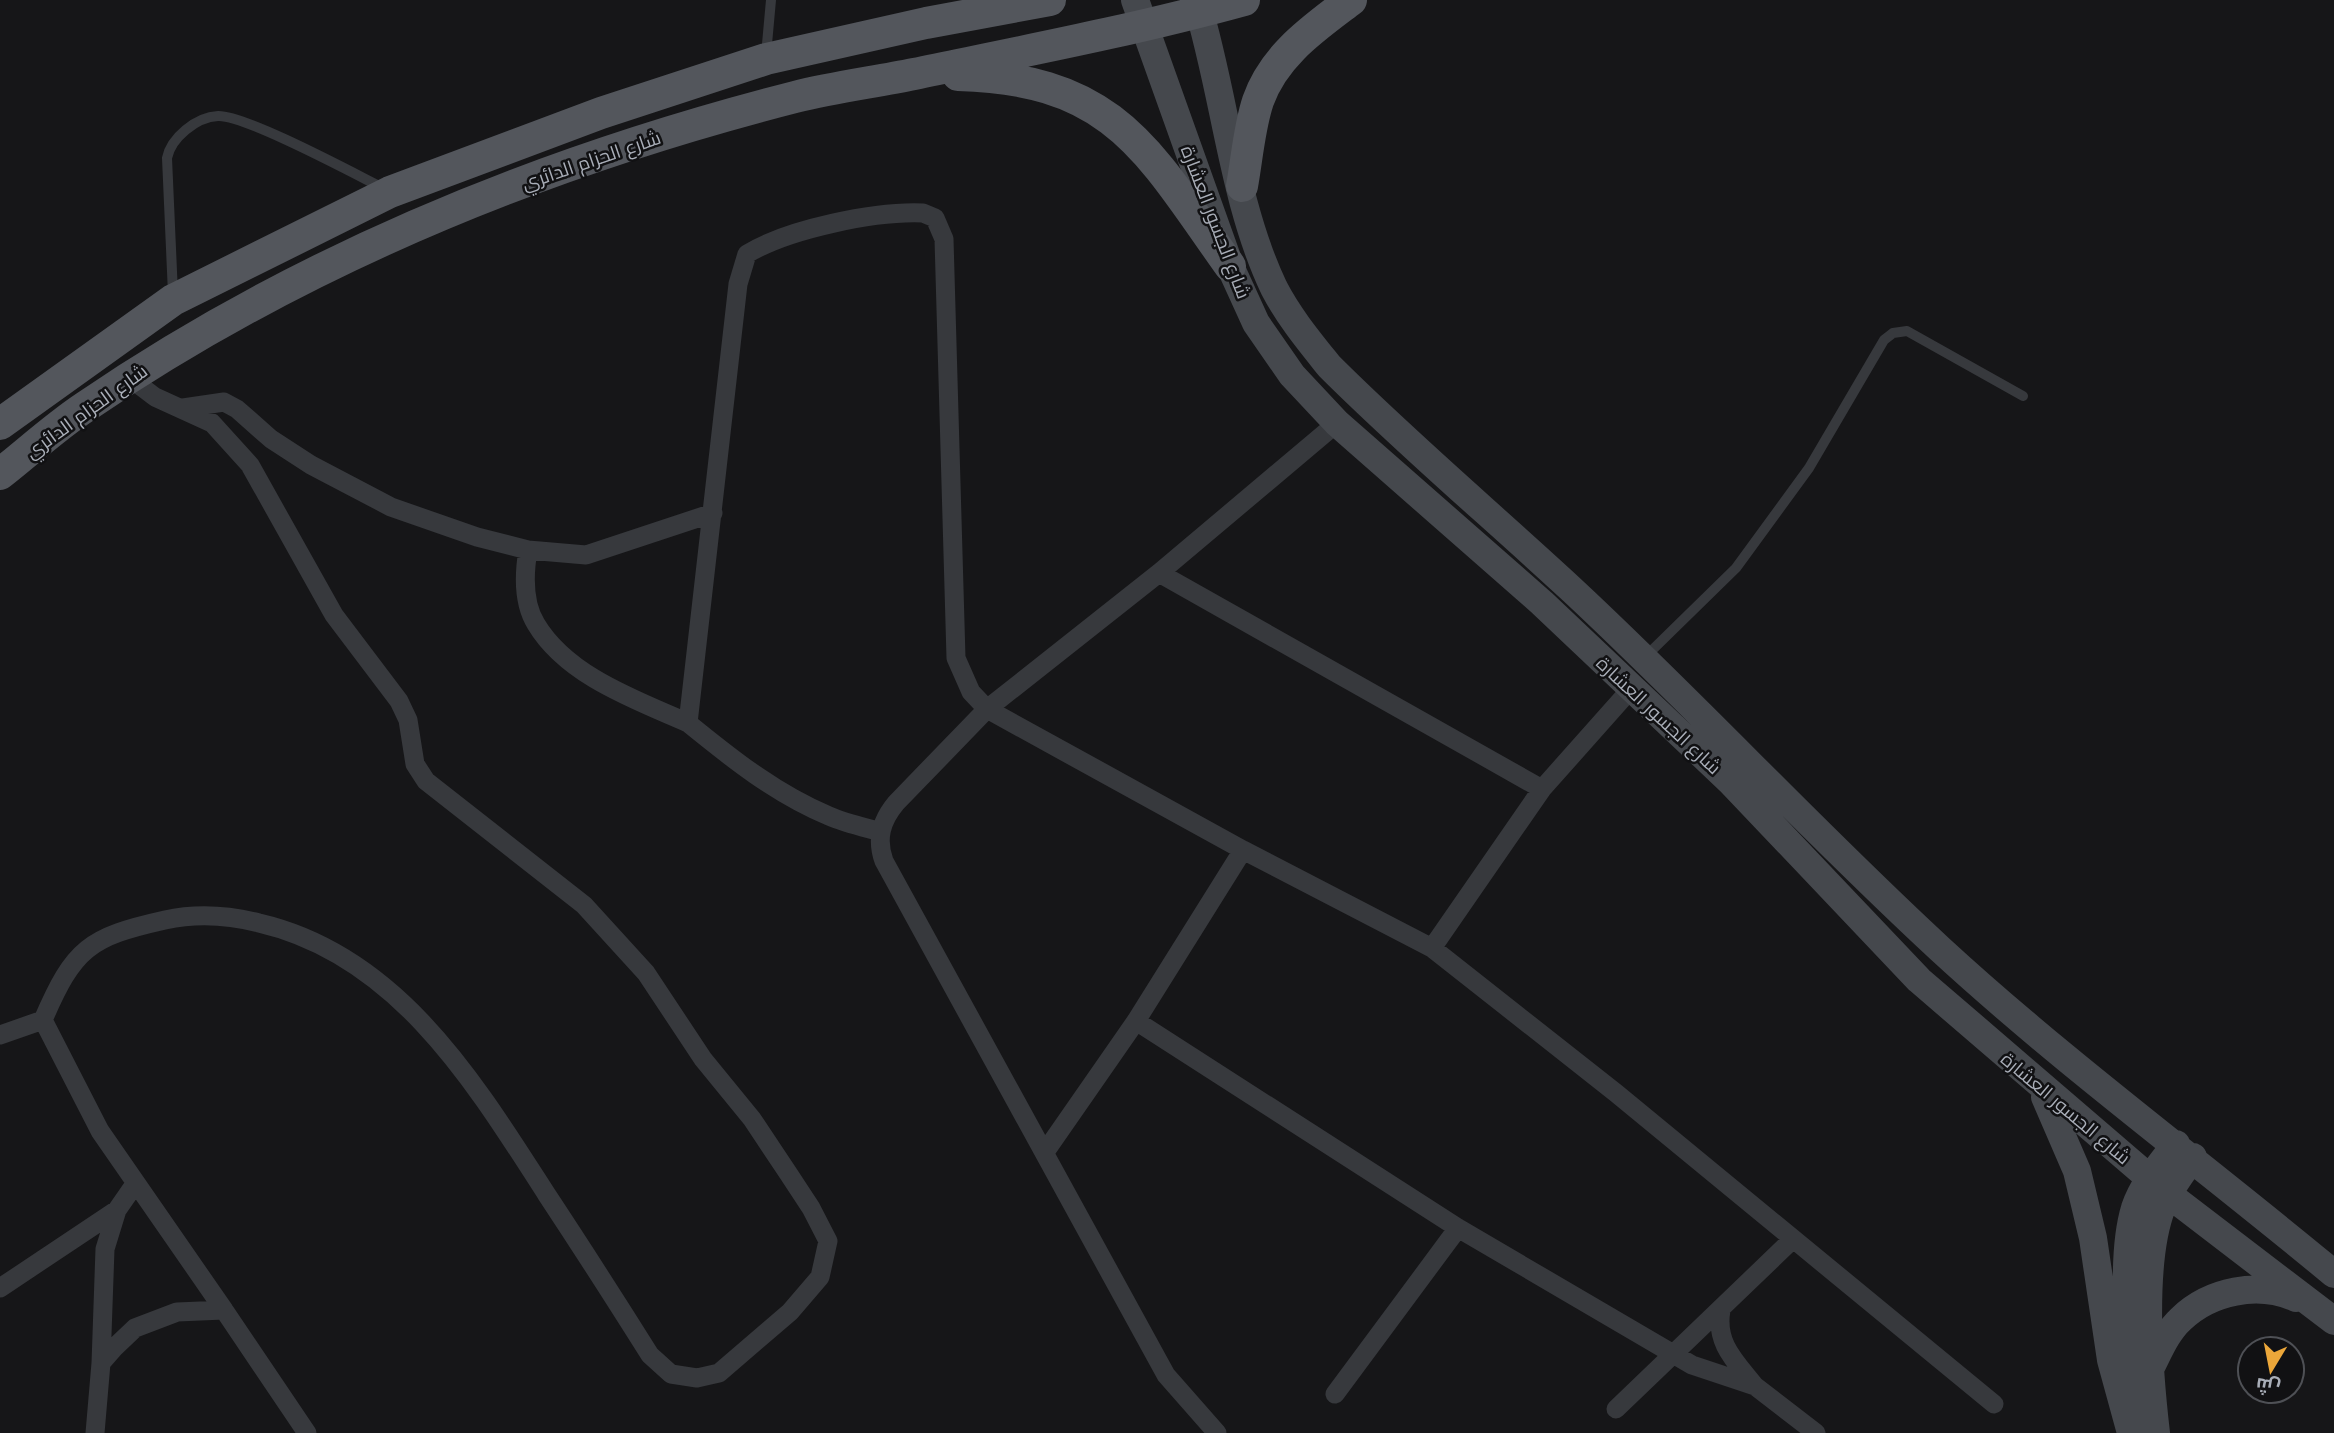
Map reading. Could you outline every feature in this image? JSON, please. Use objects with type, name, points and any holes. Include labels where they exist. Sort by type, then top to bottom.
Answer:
[{"type":"main road","points":[[926,23],[963,0]]},
{"type":"main road","name":"شارع الحزام الدائري","points":[[0,424],[173,300],[390,192],[601,113],[766,59],[926,23],[1050,0]]},
{"type":"main road","name":"شارع الحزام الدائري","points":[[0,474],[81,410],[200,335],[339,261],[449,211],[686,127],[798,96],[911,74],[1140,13],[1244,0]]},
{"type":"main road","points":[[1241,186],[1257,103],[1267,79],[1301,39],[1351,0]]},
{"type":"main road","name":"شارع الجسور العشارة","points":[[1198,6],[1241,186],[1274,287],[1296,326],[1329,366],[1644,658],[1831,847],[1940,949],[2083,1073],[2185,1151],[2334,1274]]},
{"type":"main road","name":"شارع الجسور العشارة","points":[[1140,13],[1230,266],[1256,323],[1293,375],[1337,423],[1542,603],[1630,690],[1731,782],[1919,980],[2041,1088],[2159,1186],[2327,1316]]},
{"type":"main road","points":[[911,74],[972,75],[1032,83],[1057,90],[1111,117],[1133,136],[1156,163],[1230,266]]},
{"type":"main road","points":[[2041,1088],[2077,1171],[2093,1238],[2111,1360],[2133,1433]]},
{"type":"main road","points":[[2133,1433],[2129,1301],[2134,1210],[2159,1186],[2185,1151]]},
{"type":"main road","points":[[2156,1433],[2151,1267],[2159,1186]]},
{"type":"main road","points":[[2152,1365],[2167,1335],[2180,1320],[2196,1306],[2224,1294],[2281,1292],[2327,1316]]},
{"type":"street","points":[[688,723],[738,284],[747,254],[774,239],[834,224],[910,212],[935,218],[944,239],[956,658],[971,692],[987,709],[1243,850],[1432,948],[1616,1093],[1993,1404]]},
{"type":"street","points":[[0,1035],[43,1020],[61,978],[89,945],[132,928],[175,918],[226,915],[277,927],[320,942],[362,968],[407,1006],[453,1058],[510,1137],[650,1355],[671,1374],[697,1378],[719,1373],[790,1312],[820,1277],[828,1241],[811,1208],[752,1119],[703,1059],[646,973],[584,905],[426,781],[415,764],[408,720],[399,701],[334,615],[250,465],[212,424],[155,397],[130,378]]},
{"type":"street","points":[[183,408],[224,402],[237,409],[271,439],[311,465],[391,507],[445,527],[528,550],[586,555],[713,513]]},
{"type":"street","points":[[1217,1433],[1166,1375],[884,861],[880,849],[881,832],[886,815],[896,803],[987,709],[1159,573],[1337,423]]},
{"type":"street","points":[[528,550],[524,576],[534,622],[548,640],[592,677],[688,723],[736,763],[770,785],[828,816],[881,832]]},
{"type":"street","points":[[1159,573],[1542,789]]},
{"type":"street","points":[[1432,948],[1542,789],[1630,690]]},
{"type":"street","points":[[1045,1152],[1136,1021],[1243,850]]},
{"type":"street","points":[[43,1020],[100,1131],[307,1433]]},
{"type":"street","points":[[1136,1021],[1458,1228],[1692,1365],[1755,1386]]},
{"type":"street","points":[[95,1433],[101,1363],[102,1266],[117,1210],[135,1184]]},
{"type":"street","points":[[0,1288],[117,1210]]},
{"type":"street","points":[[1335,1394],[1458,1228]]},
{"type":"street","points":[[1616,1409],[1671,1353],[1721,1310],[1792,1240]]},
{"type":"street","points":[[101,1363],[135,1328],[177,1312],[224,1310]]},
{"type":"street","points":[[1721,1310],[1719,1331],[1724,1346],[1755,1386],[1816,1433]]},
{"type":"lane","points":[[766,59],[771,0]]},
{"type":"lane","points":[[173,300],[167,158],[169,147],[175,137],[210,118],[233,119],[255,128],[390,192]]},
{"type":"lane","points":[[1644,658],[1737,568],[1809,468],[1884,340],[1893,333],[1907,331],[2023,396]]}]
